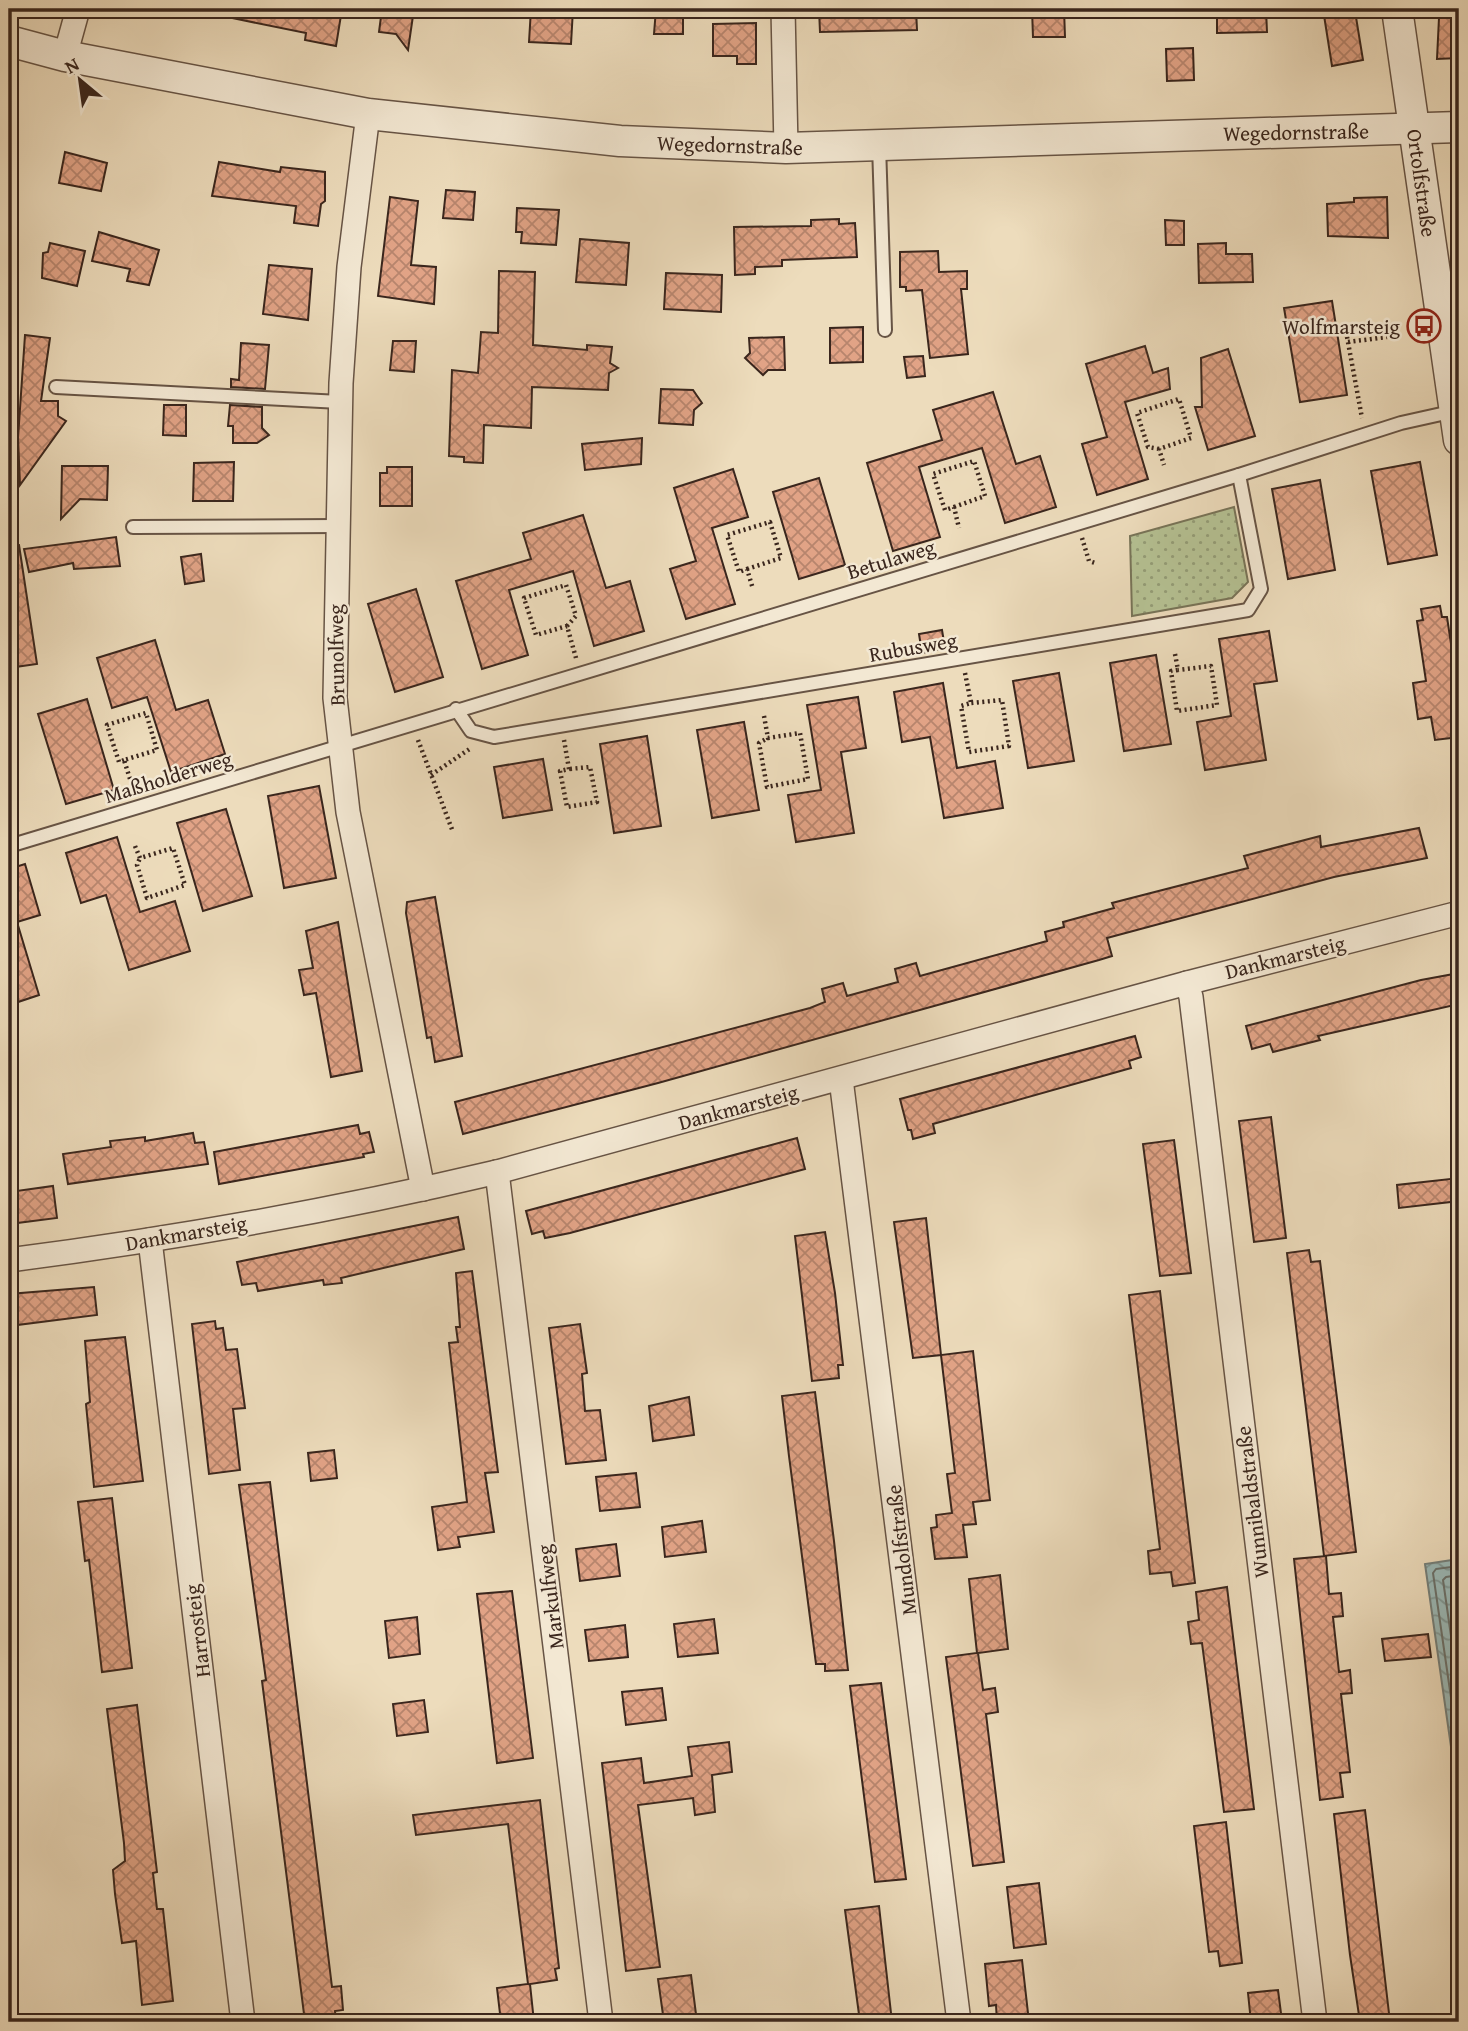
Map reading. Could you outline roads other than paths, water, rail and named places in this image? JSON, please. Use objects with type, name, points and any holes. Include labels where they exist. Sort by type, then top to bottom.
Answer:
[{"type":"street","points":[[65,56],[78,9]]},
{"type":"street","points":[[783,9],[786,148]]},
{"type":"street","name":"Ortolfstraße","points":[[1397,9],[1457,425]]},
{"type":"street","name":"Wegedornstraße","points":[[9,41],[65,56],[368,114],[563,137],[786,148],[1459,127]]},
{"type":"street","name":"Brunolfweg","points":[[368,114],[349,267],[340,402],[335,684],[339,746],[348,811],[423,1189]]},
{"type":"street","name":"Dankmarsteig","points":[[9,1259],[150,1240],[423,1189],[497,1172],[1187,983],[1459,913]]},
{"type":"street","name":"Wunnibaldstraße","points":[[1187,983],[1315,2022]]},
{"type":"street","name":"Mundolfstraße","points":[[841,1079],[959,2022]]},
{"type":"street","name":"Markulfweg","points":[[497,1172],[601,2022]]},
{"type":"street","name":"Harrosteig","points":[[150,1240],[243,2022]]},
{"type":"lane","points":[[879,145],[885,330]]},
{"type":"lane","points":[[56,387],[340,402]]},
{"type":"lane","name":"Betulaweg","points":[[339,746],[1239,475],[1365,434],[1457,425]]},
{"type":"lane","name":"Rubusweg","points":[[456,709],[471,730],[489,736],[1248,610],[1261,589],[1239,475]]},
{"type":"lane","points":[[133,527],[337,526]]},
{"type":"lane","name":"Maßholderweg","points":[[9,846],[339,746]]},
{"type":"water","points":[[1459,1559],[1459,1803],[1425,1564]]},
{"type":"place","name":"Wolfmarsteig","points":[[1424,326]]}]
